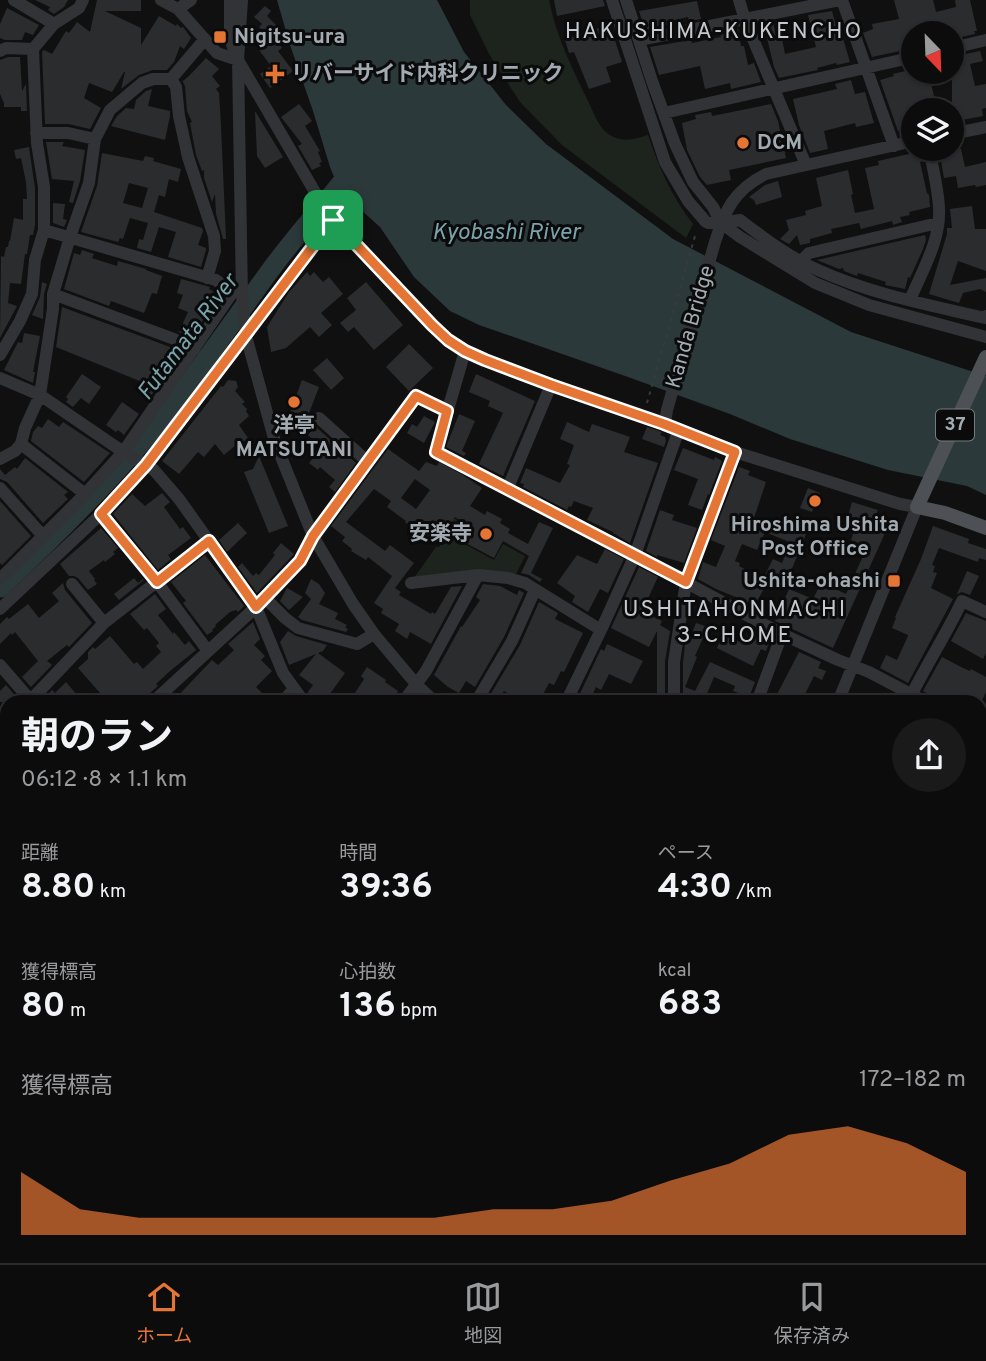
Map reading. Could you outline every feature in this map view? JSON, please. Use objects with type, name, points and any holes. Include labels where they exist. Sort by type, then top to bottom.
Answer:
[{"type":"main road","name":"37","points":[[920,500],[986,357]]},
{"type":"main road","points":[[920,500],[945,513],[986,528]]},
{"type":"street","points":[[14,0],[54,24]]},
{"type":"street","points":[[0,355],[32,294],[34,260],[44,230],[44,187],[36,133],[33,49],[54,24],[79,8],[83,0]]},
{"type":"street","points":[[161,0],[178,9],[217,52],[238,60]]},
{"type":"street","points":[[178,9],[191,0]]},
{"type":"street","points":[[230,0],[230,38],[238,60],[326,209],[448,340],[465,351],[507,369],[679,429],[735,452],[900,504],[920,500]]},
{"type":"street","points":[[242,0],[238,60],[239,292],[246,333],[275,442],[313,536],[353,604],[373,634],[428,695]]},
{"type":"street","points":[[612,0],[665,162],[688,201],[706,222],[740,220],[815,269],[854,285],[985,318],[986,316]]},
{"type":"street","points":[[626,0],[675,144],[693,181],[713,207],[721,223],[815,283],[869,305],[986,337]]},
{"type":"street","points":[[738,0],[806,165]]},
{"type":"street","points":[[639,40],[841,0],[894,146]]},
{"type":"street","points":[[172,79],[205,39]]},
{"type":"street","points":[[964,45],[986,40]]},
{"type":"street","points":[[0,51],[6,48],[33,49]]},
{"type":"street","points":[[664,113],[901,60]]},
{"type":"street","points":[[0,459],[15,451],[21,444],[40,395],[53,294],[69,237],[89,183],[95,139],[110,110],[142,83],[153,79],[172,79]]},
{"type":"street","points":[[172,79],[176,87],[188,157],[214,236],[215,251],[206,278]]},
{"type":"street","points":[[964,132],[986,127]]},
{"type":"street","points":[[36,133],[68,133],[95,139]]},
{"type":"street","name":"Kanda Bridge","points":[[664,424],[713,249],[732,200],[745,187],[766,174],[901,144]]},
{"type":"street","points":[[910,300],[934,244],[938,223],[940,210],[932,161]]},
{"type":"street","points":[[0,609],[101,514],[144,464],[262,312],[326,209]]},
{"type":"street","points":[[801,261],[809,253],[938,223]]},
{"type":"street","points":[[44,230],[216,281],[239,292]]},
{"type":"street","points":[[0,579],[127,453],[194,350],[239,292]]},
{"type":"street","points":[[53,294],[174,339],[194,350]]},
{"type":"street","points":[[465,351],[436,452],[782,634],[912,694],[962,601],[986,612]]},
{"type":"street","points":[[0,378],[40,395],[154,470],[260,602],[298,628],[357,644],[373,634]]},
{"type":"street","points":[[507,489],[551,385]]},
{"type":"street","points":[[161,695],[300,561],[313,536],[416,396],[447,411]]},
{"type":"street","points":[[319,418],[368,461]]},
{"type":"street","points":[[569,695],[635,555],[679,429]]},
{"type":"street","points":[[21,444],[85,494]]},
{"type":"street","points":[[674,695],[674,662],[686,582],[735,452]]},
{"type":"street","points":[[0,488],[43,536]]},
{"type":"street","points":[[841,695],[920,500]]},
{"type":"street","points":[[101,514],[157,582],[208,651]]},
{"type":"street","points":[[36,695],[104,623],[209,541]]},
{"type":"street","points":[[411,583],[478,575],[508,578],[525,583],[601,630]]},
{"type":"street","points":[[408,695],[426,671],[478,575]]},
{"type":"street","points":[[72,584],[104,623]]},
{"type":"street","points":[[479,695],[512,641],[535,590]]},
{"type":"street","points":[[260,602],[283,673],[299,695]]},
{"type":"street","points":[[760,695],[782,634]]},
{"type":"street","points":[[0,665],[25,695]]},
{"type":"street","points":[[288,695],[294,689]]},
{"type":"path","points":[[648,401],[698,232]]},
{"type":"shaded area","points":[[470,0],[549,0],[565,52],[601,126],[607,133],[622,139],[648,135],[667,182],[693,224],[686,238],[562,145],[520,102],[489,54],[470,15]]},
{"type":"shaded area","points":[[470,506],[474,509],[457,540],[494,560],[503,544],[525,556],[515,576],[414,578],[436,547],[439,547],[449,529],[433,516],[439,507],[458,521]]},
{"type":"water","name":"Kyobashi River","points":[[277,0],[437,0],[464,52],[506,105],[546,144],[673,239],[851,332],[986,376],[986,495],[967,486],[888,470],[790,439],[730,414],[479,325],[450,311],[414,277],[380,227],[350,200],[344,201],[330,167]]},
{"type":"building","points":[[35,0],[68,0],[64,7],[54,14],[48,10],[50,7]]},
{"type":"building","points":[[97,0],[141,0],[141,11],[105,11],[141,28],[141,45],[159,16],[183,27],[191,38],[184,49],[180,46],[174,62],[167,70],[153,70],[139,75],[121,89],[124,72],[112,92],[89,83],[84,98],[101,108],[90,129],[68,124],[45,124],[42,52],[44,50],[52,54],[66,31],[69,33],[77,22],[90,32]]},
{"type":"building","points":[[554,0],[603,0],[605,6],[557,16]]},
{"type":"building","points":[[894,0],[933,0],[936,12],[956,7],[955,0],[970,0],[977,31],[964,36],[964,21],[901,21],[901,51],[872,57],[863,33],[873,29],[872,24],[899,19]]},
{"type":"building","points":[[697,1],[701,19],[689,21],[688,17],[645,30],[639,11]]},
{"type":"building","points":[[265,6],[271,11],[267,16],[278,27],[268,36],[259,27],[262,24],[254,17]]},
{"type":"building","points":[[7,8],[39,25],[33,35],[25,32],[22,40],[0,38],[0,24]]},
{"type":"building","points":[[832,11],[850,62],[836,63],[817,68],[818,70],[779,78],[765,30],[759,31],[757,25],[773,22],[776,36],[781,34],[785,54],[816,47],[808,15]]},
{"type":"building","points":[[610,25],[622,62],[606,67],[611,82],[589,89],[574,52],[569,53],[565,40]]},
{"type":"building","points":[[738,29],[748,65],[754,63],[761,82],[731,89],[730,83],[705,89],[700,66],[659,75],[650,47],[691,40],[692,43],[721,37],[720,33]]},
{"type":"building","points":[[275,38],[282,48],[278,51],[293,71],[270,88],[260,74],[271,66],[259,50]]},
{"type":"building","points":[[980,51],[983,61],[970,64],[975,86],[986,84],[986,108],[982,109],[983,116],[964,120],[964,98],[952,98],[952,84],[964,84],[964,54]]},
{"type":"building","points":[[20,57],[22,91],[26,84],[27,111],[21,111],[21,107],[4,107],[0,94],[0,60]]},
{"type":"building","points":[[206,58],[219,69],[212,76],[220,86],[216,89],[219,93],[226,239],[223,239],[216,214],[215,194],[212,202],[204,170],[202,171],[196,155],[190,123],[192,122],[187,111],[182,80]]},
{"type":"building","points":[[901,72],[901,84],[931,84],[934,98],[901,98],[901,130],[898,131],[880,80],[894,76],[893,74]]},
{"type":"building","points":[[851,80],[855,94],[865,92],[874,123],[856,127],[855,123],[824,131],[828,149],[810,153],[793,99],[837,89],[835,84]]},
{"type":"building","points":[[152,89],[148,106],[170,111],[165,140],[111,126],[117,116],[126,108],[134,109],[136,100]]},
{"type":"building","points":[[299,104],[312,121],[305,126],[320,151],[321,166],[312,170],[298,146],[302,144],[281,117]]},
{"type":"building","name":"DCM","points":[[771,104],[778,121],[786,158],[729,170],[731,180],[707,185],[700,177],[687,150],[682,123],[696,119],[695,115],[711,112],[712,116]]},
{"type":"building","points":[[255,111],[283,157],[265,168],[257,156]]},
{"type":"building","points":[[46,142],[64,142],[62,146],[85,150],[73,203],[69,202],[74,181],[52,179]]},
{"type":"building","points":[[29,147],[35,188],[35,225],[25,254],[21,284],[10,283],[8,303],[17,306],[0,338],[1,256],[4,257],[8,247],[14,218],[23,220],[23,199],[27,199],[21,158],[16,159],[14,150]]},
{"type":"building","points":[[102,153],[143,161],[145,156],[181,169],[178,182],[169,179],[165,197],[159,195],[154,212],[202,228],[198,245],[206,250],[201,267],[168,257],[176,232],[159,227],[151,252],[137,248],[139,239],[143,240],[148,223],[130,218],[123,239],[120,238],[118,242],[81,232],[97,186]],"holes":[[[129,183],[148,188],[142,208],[123,203]]]},
{"type":"building","points":[[901,156],[901,161],[923,161],[920,162],[930,207],[909,212],[910,215],[900,217],[902,222],[893,225],[892,221],[861,229],[859,223],[831,229],[832,233],[810,239],[810,243],[800,245],[797,235],[789,244],[780,239],[789,230],[786,220],[806,215],[805,211],[822,206],[816,178],[848,170],[855,213],[874,209],[865,168],[879,165],[878,161]]},
{"type":"building","points":[[941,161],[964,161],[965,167],[986,162],[986,185],[958,188],[956,176],[944,178]]},
{"type":"building","points":[[778,181],[782,197],[756,205],[749,197],[765,185]]},
{"type":"building","points":[[53,203],[65,204],[63,219],[67,220],[64,227],[53,223]]},
{"type":"building","points":[[972,206],[975,229],[986,229],[986,271],[958,261],[950,285],[986,278],[986,292],[980,289],[963,293],[959,303],[929,294],[947,228],[952,228],[950,209]]},
{"type":"building","points":[[925,235],[923,249],[910,278],[908,277],[905,289],[885,285],[886,282],[858,273],[857,276],[844,271],[843,268],[839,269],[817,260]]},
{"type":"building","points":[[82,250],[94,254],[92,258],[117,266],[118,261],[162,276],[157,294],[152,293],[144,313],[111,301],[109,306],[64,289],[74,253],[80,255]]},
{"type":"building","points":[[307,272],[310,276],[314,272],[323,282],[329,277],[343,294],[321,313],[332,325],[319,337],[310,327],[286,348],[271,352],[267,327],[289,292]]},
{"type":"building","points":[[181,279],[210,287],[209,289],[220,295],[191,338],[179,332],[188,312],[178,308],[183,295],[177,293]]},
{"type":"building","points":[[42,282],[47,284],[43,319],[32,315],[40,297]]},
{"type":"building","points":[[366,282],[403,325],[374,350],[354,327],[348,332],[340,323],[356,310],[347,298]]},
{"type":"building","points":[[62,307],[181,353],[175,361],[169,357],[150,397],[143,394],[147,384],[56,347]]},
{"type":"building","points":[[24,333],[40,336],[33,383],[4,370],[18,342],[22,343]]},
{"type":"building","points":[[409,344],[433,368],[409,391],[386,367]]},
{"type":"building","points":[[327,358],[344,378],[331,390],[313,370]]},
{"type":"building","points":[[82,374],[101,387],[89,404],[81,398],[73,407],[66,402],[66,397]]},
{"type":"building","points":[[476,374],[535,401],[503,476],[479,464],[503,413],[488,406],[490,401],[469,392]]},
{"type":"building","points":[[228,380],[236,381],[238,387],[235,391],[245,402],[242,404],[249,416],[239,425],[248,438],[224,455],[215,444],[204,457],[198,452],[179,474],[162,461]]},
{"type":"building","points":[[302,380],[319,387],[306,421],[289,415]]},
{"type":"building","points":[[122,402],[139,414],[124,435],[106,425]]},
{"type":"building","points":[[459,414],[475,421],[462,451],[466,453],[464,456],[446,447]]},
{"type":"building","points":[[424,416],[435,422],[424,443],[407,433],[412,424],[417,427]]},
{"type":"building","points":[[48,419],[59,427],[63,422],[110,453],[84,482],[31,441],[33,432],[38,426],[42,428]]},
{"type":"building","points":[[567,422],[589,432],[592,424],[630,437],[624,452],[658,463],[630,543],[587,520],[593,508],[574,501],[567,510],[520,483],[526,468],[560,483],[570,465],[567,464],[574,445],[560,439]]},
{"type":"building","points":[[315,426],[356,463],[335,492],[329,487],[335,480],[320,467],[318,470],[309,463],[322,447],[308,435]]},
{"type":"building","points":[[647,427],[662,432],[660,435],[665,437],[666,441],[664,447],[642,439]]},
{"type":"building","points":[[683,448],[722,461],[702,510],[688,505],[698,479],[674,470]]},
{"type":"building","points":[[388,449],[419,471],[426,462],[437,466],[439,462],[463,475],[482,488],[470,506],[485,515],[487,511],[502,519],[500,523],[510,529],[508,533],[528,544],[539,522],[553,528],[531,573],[542,579],[540,582],[521,573],[529,556],[503,541],[494,558],[460,540],[468,526],[455,517],[435,544],[387,507],[391,501],[374,489],[346,522],[385,551],[390,545],[414,563],[395,588],[401,592],[399,595],[435,614],[451,587],[462,586],[431,644],[410,632],[407,639],[395,631],[399,624],[381,613],[383,609],[374,603],[392,576],[368,557],[366,560],[351,551],[342,541],[345,537],[331,526]],"holes":[[[415,479],[430,490],[416,509],[401,498]]]},
{"type":"building","points":[[259,456],[288,526],[269,533],[244,472],[253,469]]},
{"type":"building","points":[[25,458],[68,492],[64,495],[68,499],[43,523],[7,482],[0,479],[0,469],[5,475],[15,467],[17,469]]},
{"type":"building","points":[[739,467],[750,471],[748,475],[766,482],[754,518],[806,534],[785,586],[764,577],[773,559],[782,563],[790,544],[787,541],[765,532],[757,550],[742,544],[735,561],[740,563],[739,566],[768,581],[755,605],[698,579],[703,562],[716,567],[725,546],[711,540]]},
{"type":"building","points":[[808,488],[820,493],[812,512],[800,508]]},
{"type":"building","points":[[162,493],[170,502],[164,507],[180,529],[183,527],[191,538],[168,555],[171,559],[158,570],[113,514],[132,494],[145,506]]},
{"type":"building","points":[[0,501],[31,536],[2,565],[0,563]]},
{"type":"building","points":[[852,502],[878,510],[876,514],[891,520],[833,648],[775,621],[789,589],[813,599],[820,585],[824,587],[825,584],[846,594],[867,547],[851,540],[858,519],[848,516]]},
{"type":"building","points":[[660,510],[674,515],[672,520],[697,528],[684,563],[657,557],[646,551]]},
{"type":"building","points":[[238,523],[247,533],[227,552],[219,540]]},
{"type":"building","points":[[933,526],[969,539],[968,543],[986,549],[986,560],[979,558],[978,562],[939,548],[932,565],[935,566],[933,572],[937,573],[931,588],[953,599],[908,683],[880,668],[886,655],[897,660],[908,636],[892,628]]},
{"type":"building","points":[[101,528],[118,548],[105,562],[104,560],[89,571],[97,584],[88,590],[78,578],[69,576],[60,564]]},
{"type":"building","points":[[281,543],[294,554],[257,593],[238,567],[242,563],[253,576],[256,573],[259,575]]},
{"type":"building","points":[[605,549],[624,559],[608,593],[600,589],[588,612],[572,602],[575,596],[557,583],[577,555],[597,564]]},
{"type":"building","points":[[205,555],[244,606],[238,612],[230,612],[207,635],[171,582]]},
{"type":"building","points":[[639,567],[658,577],[643,612],[662,621],[660,625],[670,631],[665,662],[665,695],[657,695],[657,631],[649,647],[611,628]]},
{"type":"building","points":[[967,571],[979,576],[970,595],[962,592],[957,594]]},
{"type":"building","points":[[134,578],[138,583],[144,580],[119,600],[114,594]]},
{"type":"building","points":[[311,579],[319,584],[325,593],[319,604],[338,613],[335,619],[347,625],[346,632],[298,617],[311,599],[305,593]]},
{"type":"building","points":[[63,583],[65,590],[92,623],[69,647],[67,645],[47,661],[52,665],[31,687],[22,677],[38,661],[15,632],[0,644],[0,624],[28,604],[39,618],[59,601],[52,593]]},
{"type":"building","points":[[483,584],[500,586],[517,595],[519,590],[524,593],[504,637],[475,687],[466,681],[459,693],[434,675],[461,626],[480,600],[476,597]]},
{"type":"building","points":[[287,588],[303,597],[289,610],[280,601]]},
{"type":"building","points":[[155,594],[166,609],[158,615],[173,634],[174,632],[185,645],[189,641],[196,650],[156,684],[158,686],[148,695],[102,695],[78,668],[88,659],[88,652],[93,647],[95,649],[110,636],[134,664],[137,662],[143,669],[161,652],[156,646],[159,643],[147,628],[144,630],[130,614]]},
{"type":"building","points":[[539,602],[558,613],[555,619],[583,633],[564,672],[561,671],[554,685],[549,683],[543,695],[512,695],[504,691],[501,695],[490,695],[520,645]]},
{"type":"building","points":[[966,613],[986,621],[986,653],[983,659],[951,641]]},
{"type":"building","points":[[253,622],[260,639],[254,645],[265,656],[261,660],[272,671],[256,687],[264,695],[179,695],[212,660],[218,665],[234,650],[228,644]]},
{"type":"building","points":[[696,623],[708,627],[685,687],[695,691],[710,662],[755,682],[750,695],[733,691],[735,686],[714,677],[706,695],[683,695],[685,644],[689,641]]},
{"type":"building","points":[[288,631],[327,645],[318,653],[345,673],[329,695],[310,695],[308,692],[313,685],[299,675],[316,654],[289,665],[280,642]]},
{"type":"building","points":[[749,633],[765,640],[766,636],[771,638],[766,651],[761,649],[753,666],[717,648],[724,634],[744,644]]},
{"type":"building","points":[[607,644],[643,661],[631,684],[609,674],[601,690],[596,687],[592,695],[579,695],[601,649],[604,651]]},
{"type":"building","points":[[799,652],[821,662],[818,668],[826,671],[822,680],[814,676],[804,695],[777,695]]},
{"type":"building","points":[[942,657],[986,677],[984,695],[931,695],[923,691]]},
{"type":"building","points":[[367,667],[398,691],[397,695],[358,695],[355,693],[364,679],[361,676]]},
{"type":"building","points":[[66,682],[77,695],[47,695],[52,690],[55,693]]},
{"type":"building","points":[[6,685],[15,695],[0,695]]},
{"type":"waterway","name":"Futamata River","points":[[0,588],[71,519],[138,447],[353,165]]},
{"type":"place","name":"Nigitsu-ura","points":[[220,37]]},
{"type":"place","name":"リバーサイド内科クリニック","points":[[275,74]]},
{"type":"place","name":"DCM","points":[[743,143]]},
{"type":"place","name":"洋亭 MATSUTANI","points":[[294,402]]},
{"type":"place","name":"Hiroshima Ushita Post Office","points":[[815,501]]},
{"type":"place","name":"安楽寺","points":[[486,534]]},
{"type":"place","name":"Ushita-ohashi","points":[[894,581]]},
{"type":"district","name":"HAKUSHIMA-KUKENCHO","points":[[714,32]]},
{"type":"district","name":"USHITAHONMACHI 3-CHOME","points":[[735,623]]},
{"type":"route","points":[[333,220],[432,325],[465,351],[507,369],[735,452],[686,582],[436,452],[447,411],[416,396],[313,536],[300,561],[256,607],[209,541],[157,582],[101,514],[146,465],[333,220]]}]
